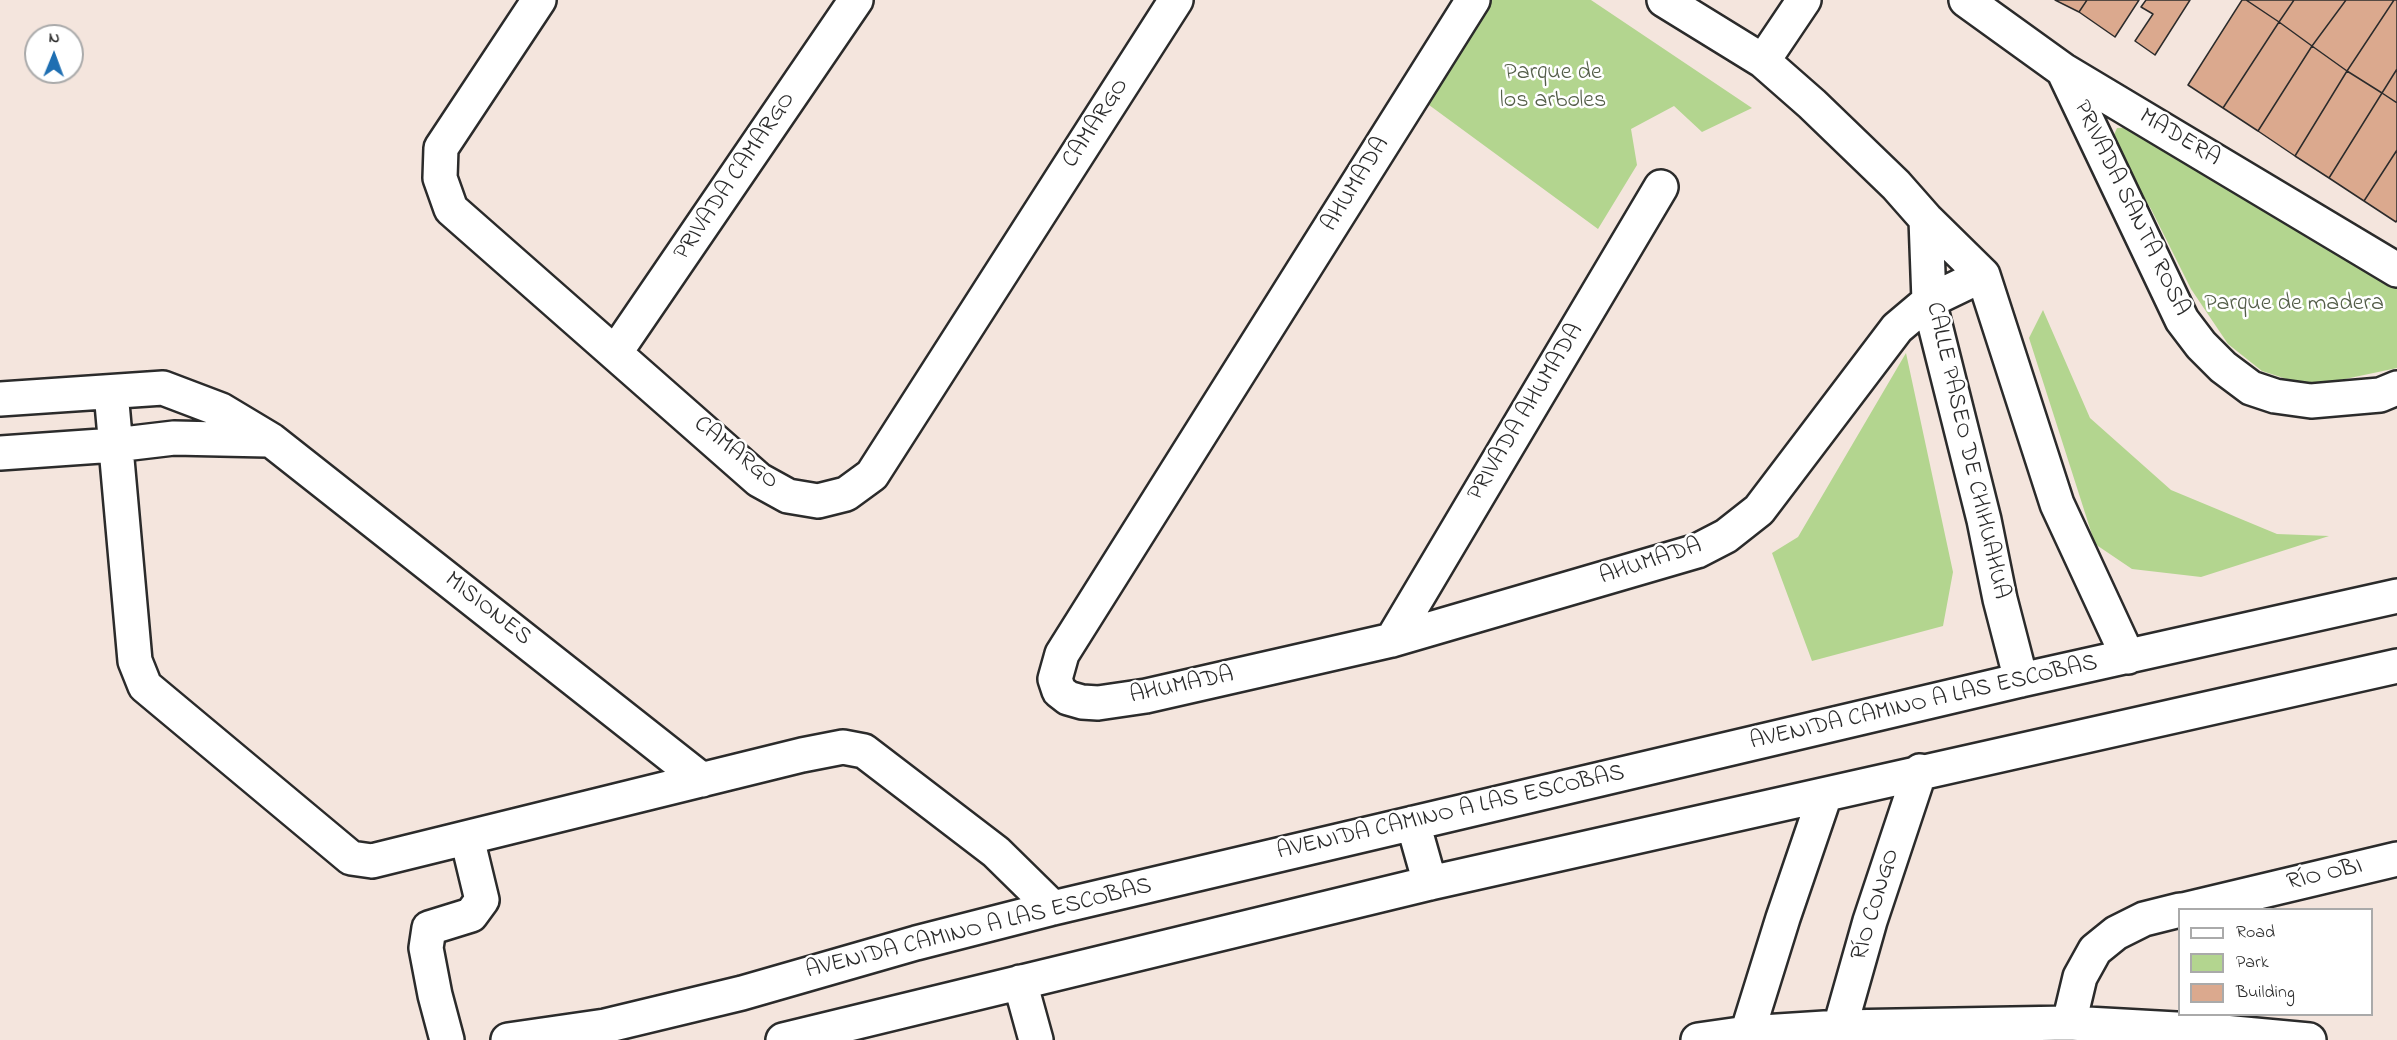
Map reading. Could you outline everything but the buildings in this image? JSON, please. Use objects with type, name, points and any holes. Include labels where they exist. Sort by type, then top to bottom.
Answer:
[{"type":"street","name":"CAMARGO","points":[[539,0],[441,148],[440,178],[451,209],[759,480],[788,496],[818,501],[846,494],[872,475],[1176,0]]},
{"type":"street","name":"PRIVADA CAMARGO","points":[[615,353],[856,0]]},
{"type":"street","name":"AHUMADA","points":[[1473,0],[1062,654],[1055,679],[1059,691],[1068,698],[1098,703],[1146,696],[1392,640],[1697,551],[1726,536],[1759,510],[1897,328],[1929,301],[1983,275]]},
{"type":"street","points":[[1664,0],[1763,61],[1812,104],[1896,185],[1926,219],[1983,275],[2057,504],[2128,657]]},
{"type":"street","points":[[1763,61],[1804,0]]},
{"type":"street","name":"MADERA","points":[[1966,0],[2063,70],[2397,270]]},
{"type":"street","name":"PRIVADA SANTA ROSA","points":[[2063,70],[2182,320],[2200,345],[2223,367],[2252,388],[2275,396],[2311,401],[2380,395],[2397,388]]},
{"type":"street","name":"PRIVADA AHUMADA","points":[[1392,640],[1661,186]]},
{"type":"street","name":"CALLE PASEO DE CHIHUAHUA","points":[[1926,219],[1929,301],[2021,680]]},
{"type":"street","name":"MISIONES","points":[[0,399],[163,388],[221,410],[271,440],[702,780]]},
{"type":"street","points":[[111,392],[135,661],[145,686],[351,858],[372,861],[843,747],[864,751],[996,852],[1053,908]]},
{"type":"street","points":[[0,453],[174,438],[271,440]]},
{"type":"street","name":"AVENIDA CAMINO A LAS ESCOBAS","points":[[508,1040],[605,1026],[742,993],[906,945],[1053,908],[2021,680],[2397,596]]},
{"type":"street","points":[[783,1040],[1430,883],[1825,795],[1920,771],[2397,666]]},
{"type":"street","name":"RÍO CONGO","points":[[1839,1033],[1870,921],[1920,771]]},
{"type":"street","points":[[1746,1036],[1825,795]]},
{"type":"street","points":[[1413,823],[1430,883]]},
{"type":"street","points":[[447,1040],[426,948],[429,928],[471,915],[482,900],[467,838]]},
{"type":"street","name":"RÍO OBI","points":[[2189,908],[2397,859]]},
{"type":"street","name":"RÍO OBI","points":[[2069,1023],[2080,977],[2095,950],[2116,933],[2144,919],[2178,911]]},
{"type":"street","points":[[1020,982],[1036,1040]]},
{"type":"street","points":[[1698,1040],[2069,1023],[2212,1031],[2309,1040]]},
{"type":"green space","name":"Parque de los arboles","points":[[1482,0],[1591,0],[1752,108],[1702,132],[1674,106],[1631,129],[1637,165],[1598,229],[1429,105]]},
{"type":"green space","name":"Parque de madera","points":[[2137,127],[2320,235],[2397,289],[2397,368],[2331,382],[2299,383],[2262,371],[2228,344],[2191,289],[2151,209],[2114,149],[2113,137],[2117,128]]},
{"type":"green space","points":[[2043,310],[2090,418],[2171,490],[2277,534],[2329,536],[2201,577],[2132,569],[2095,544],[2029,338]]},
{"type":"green space","points":[[1906,353],[1953,572],[1943,626],[1812,661],[1772,553],[1798,537]]}]
